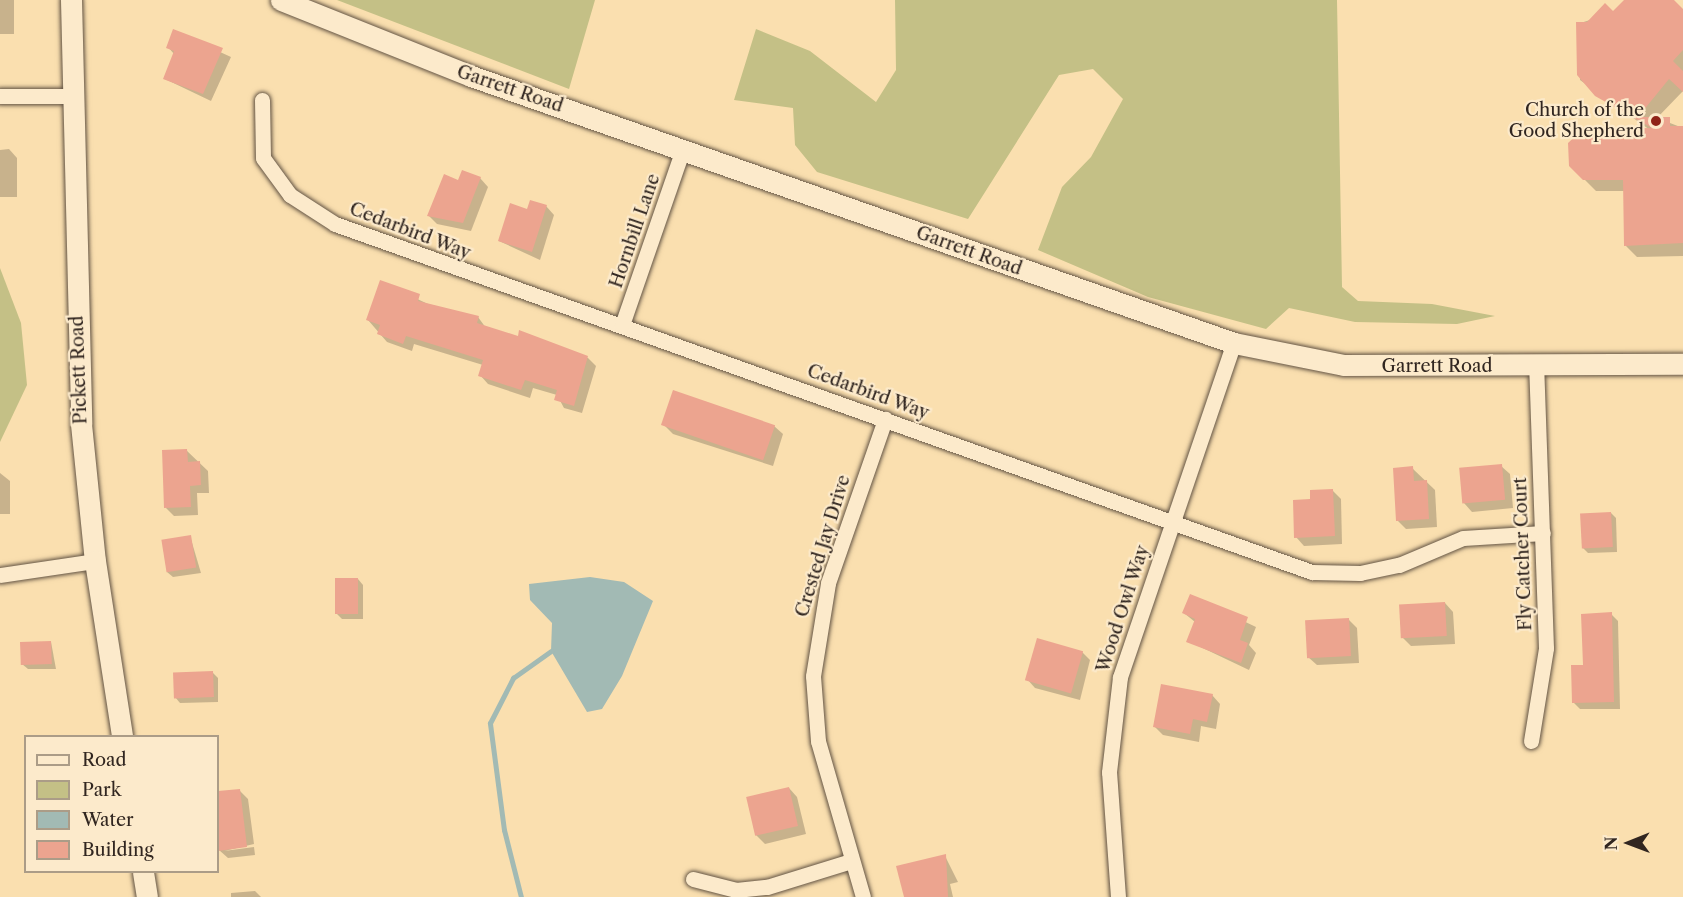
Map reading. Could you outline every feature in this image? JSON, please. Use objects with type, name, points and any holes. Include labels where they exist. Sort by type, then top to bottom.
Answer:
[{"type":"street","name":"Pickett Road","points":[[71,0],[78,368],[95,561],[122,735]]},
{"type":"street","name":"Garrett Road","points":[[281,0],[471,76],[1234,344],[1344,365],[1683,364]]},
{"type":"street","points":[[0,96],[72,96]]},
{"type":"street","name":"Cedarbird Way","points":[[262,100],[263,158],[290,195],[335,224],[885,418],[1312,573],[1340,576],[1399,565],[1463,538],[1543,533]]},
{"type":"street","name":"Hornbill Lane","points":[[622,325],[682,149]]},
{"type":"street","name":"Wood Owl Way","points":[[1118,897],[1112,726],[1131,637],[1234,344]]},
{"type":"street","name":"Fly Catcher Court","points":[[1531,741],[1546,648],[1536,365]]},
{"type":"street","name":"Crested Jay Drive","points":[[862,897],[818,741],[815,639],[885,418]]},
{"type":"street","points":[[0,575],[95,561]]},
{"type":"street","points":[[693,879],[736,890],[767,887],[851,861]]},
{"type":"street","points":[[143,873],[147,897]]},
{"type":"green space","points":[[337,0],[595,0],[569,89]]},
{"type":"green space","points":[[895,0],[1337,0],[1342,287],[1358,301],[1432,304],[1495,316],[1457,324],[1355,322],[1289,308],[1266,329],[1148,297],[1038,250],[1062,187],[1091,157],[1123,99],[1093,69],[1059,75],[968,219],[817,172],[795,145],[793,108],[734,100],[756,29],[810,51],[876,102],[896,70]]},
{"type":"green space","points":[[0,268],[21,323],[27,385],[0,442]]},
{"type":"water","points":[[590,577],[624,582],[653,601],[622,676],[602,709],[587,712],[551,651],[552,623],[530,600],[529,584]]},
{"type":"building","name":"Church of the Good Shepherd","points":[[1624,0],[1674,0],[1683,9],[1683,50],[1673,61],[1683,71],[1683,92],[1669,79],[1638,117],[1670,117],[1670,126],[1683,126],[1683,243],[1624,246],[1623,180],[1583,180],[1569,166],[1568,143],[1583,129],[1652,128],[1595,96],[1577,75],[1576,22],[1587,22],[1605,3],[1613,11]]},
{"type":"building","points":[[173,29],[223,48],[203,94],[163,79],[174,51],[166,48]]},
{"type":"building","points":[[462,170],[481,177],[463,223],[427,216],[444,174],[458,180]]},
{"type":"building","points":[[530,200],[547,205],[532,252],[498,241],[510,203],[527,209]]},
{"type":"building","points":[[380,280],[420,294],[418,301],[479,316],[477,323],[518,336],[519,330],[588,356],[574,406],[554,400],[557,390],[525,380],[521,390],[478,376],[483,360],[406,336],[403,344],[377,334],[380,325],[366,320]]},
{"type":"building","points":[[673,390],[775,425],[763,460],[661,425]]},
{"type":"building","points":[[187,449],[188,462],[200,461],[201,485],[190,486],[191,507],[164,508],[162,450]]},
{"type":"building","points":[[1502,464],[1505,500],[1462,504],[1459,468]]},
{"type":"building","points":[[1413,466],[1414,481],[1427,480],[1429,519],[1396,521],[1393,468]]},
{"type":"building","points":[[1333,489],[1335,536],[1294,538],[1293,500],[1310,499],[1310,490]]},
{"type":"building","points":[[1611,512],[1613,547],[1582,549],[1580,514]]},
{"type":"building","points":[[191,535],[196,568],[167,572],[161,540]]},
{"type":"building","points":[[335,578],[358,578],[358,614],[335,614]]},
{"type":"building","points":[[1190,594],[1248,617],[1240,640],[1248,643],[1241,663],[1186,642],[1195,619],[1182,613]]},
{"type":"building","points":[[1445,602],[1447,636],[1401,638],[1399,604]]},
{"type":"building","points":[[1612,612],[1614,702],[1572,703],[1571,665],[1583,665],[1581,614]]},
{"type":"building","points":[[1349,618],[1351,656],[1307,658],[1305,620]]},
{"type":"building","points":[[1037,638],[1083,651],[1071,694],[1025,680]]},
{"type":"building","points":[[51,641],[52,664],[21,665],[20,642]]},
{"type":"building","points":[[213,671],[214,697],[174,698],[173,672]]},
{"type":"building","points":[[1161,684],[1213,694],[1207,722],[1193,719],[1190,734],[1153,727]]},
{"type":"building","points":[[789,787],[798,826],[755,836],[746,797]]},
{"type":"building","points":[[240,789],[247,847],[219,851],[219,791]]},
{"type":"building","points":[[946,854],[948,897],[904,897],[896,866]]},
{"type":"waterway","points":[[521,897],[504,830],[490,723],[513,678],[551,651]]},
{"type":"place","name":"Church of the Good Shepherd","points":[[1656,121]]}]
